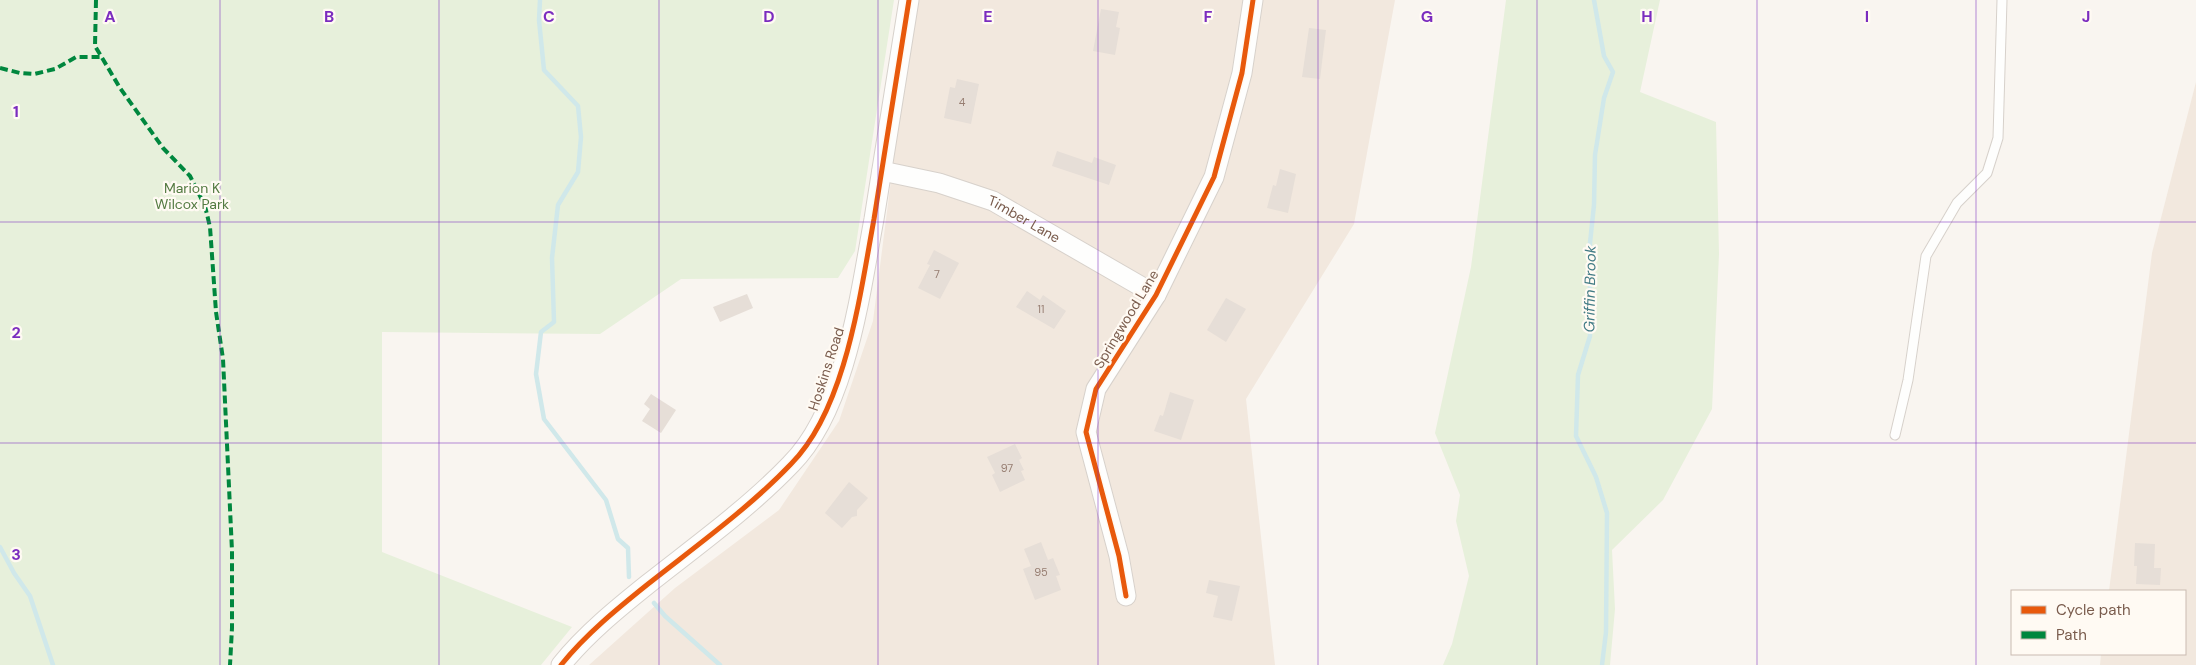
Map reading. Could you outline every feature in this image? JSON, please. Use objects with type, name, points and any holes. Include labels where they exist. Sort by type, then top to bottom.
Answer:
[{"type":"street","name":"Hoskins Road","points":[[562,665],[613,612],[725,523],[792,464],[815,434],[832,397],[847,351],[862,283],[909,0]]},
{"type":"street","name":"Springwood Lane","points":[[1126,596],[1119,556],[1086,432],[1096,389],[1156,295],[1214,177],[1242,72],[1254,0]]},
{"type":"street","name":"Timber Lane","points":[[882,171],[938,184],[993,201],[1156,295]]},
{"type":"lane","points":[[1895,435],[1908,380],[1926,256],[1957,203],[1987,173],[1998,138],[2002,0]]},
{"type":"shaded area","points":[[914,0],[1395,0],[1354,224],[1246,399],[1275,665],[589,665],[675,588],[779,510],[839,421],[873,321]]},
{"type":"shaded area","points":[[2196,82],[2196,665],[2100,665],[2101,655],[2186,655],[2186,590],[2109,590],[2152,253]]},
{"type":"green space","name":"Marion K Wilcox Park","points":[[0,0],[894,0],[855,251],[838,278],[681,279],[600,334],[382,332],[382,552],[572,627],[541,665],[0,665]]},
{"type":"green space","points":[[1506,0],[1660,0],[1640,92],[1716,122],[1719,254],[1712,409],[1663,500],[1612,550],[1615,609],[1610,665],[1443,665],[1452,644],[1469,576],[1456,521],[1460,495],[1435,433],[1471,267]]},
{"type":"building","points":[[1101,9],[1119,12],[1116,27],[1120,28],[1115,55],[1093,51]]},
{"type":"building","points":[[1309,28],[1326,30],[1320,79],[1302,77]]},
{"type":"building","points":[[957,79],[979,84],[971,124],[944,118],[950,87],[955,88]]},
{"type":"building","points":[[1057,151],[1092,163],[1094,157],[1116,165],[1109,185],[1052,166]]},
{"type":"building","points":[[1280,169],[1296,174],[1288,213],[1267,208],[1273,185],[1276,186]]},
{"type":"building","points":[[934,250],[959,263],[940,299],[918,288],[930,265],[927,264]]},
{"type":"building","points":[[1027,291],[1040,300],[1043,295],[1066,311],[1054,329],[1016,307]]},
{"type":"building","points":[[747,294],[753,308],[720,322],[713,307]]},
{"type":"building","points":[[1226,298],[1246,309],[1226,342],[1207,330]]},
{"type":"building","points":[[1170,392],[1194,400],[1181,440],[1154,431],[1160,415],[1163,416]]},
{"type":"building","points":[[651,394],[676,410],[661,433],[642,421],[650,409],[644,404]]},
{"type":"building","points":[[1015,444],[1022,458],[1019,460],[1024,470],[1021,471],[1025,480],[1000,492],[992,475],[995,473],[987,457]]},
{"type":"building","points":[[849,482],[868,498],[857,510],[857,516],[852,517],[842,528],[825,513]]},
{"type":"building","points":[[1041,542],[1048,560],[1053,558],[1060,575],[1056,576],[1061,590],[1035,600],[1023,569],[1031,566],[1024,549]]},
{"type":"building","points":[[2135,543],[2155,544],[2154,568],[2161,568],[2160,585],[2136,584],[2137,566],[2134,566]]},
{"type":"building","points":[[1209,580],[1240,586],[1232,621],[1213,617],[1218,596],[1206,593]]},
{"type":"waterway","points":[[540,0],[539,20],[544,70],[578,106],[581,137],[578,172],[558,205],[552,258],[554,322],[541,332],[536,374],[544,419],[606,500],[618,539],[628,548],[629,577]]},
{"type":"waterway","name":"Griffin Brook","points":[[1594,0],[1604,56],[1613,72],[1604,98],[1595,155],[1594,205],[1590,243],[1590,336],[1578,375],[1576,436],[1596,477],[1607,513],[1606,632],[1602,665]]},
{"type":"waterway","points":[[0,547],[14,573],[30,596],[53,665]]},
{"type":"waterway","points":[[654,603],[665,616],[720,665]]},
{"type":"marked path","points":[[96,0],[95,46],[120,88],[163,148],[190,176],[205,206],[210,227],[216,312],[223,359],[232,551],[230,665]]},
{"type":"marked path","points":[[0,68],[34,74],[55,69],[76,57],[102,57]]},
{"type":"cycle path","points":[[561,665],[614,612],[722,526],[775,480],[810,441],[825,413],[838,382],[848,349],[863,281],[909,0]]},
{"type":"cycle path","points":[[1126,596],[1119,556],[1086,432],[1096,389],[1156,295],[1214,177],[1242,73],[1253,0]]}]
